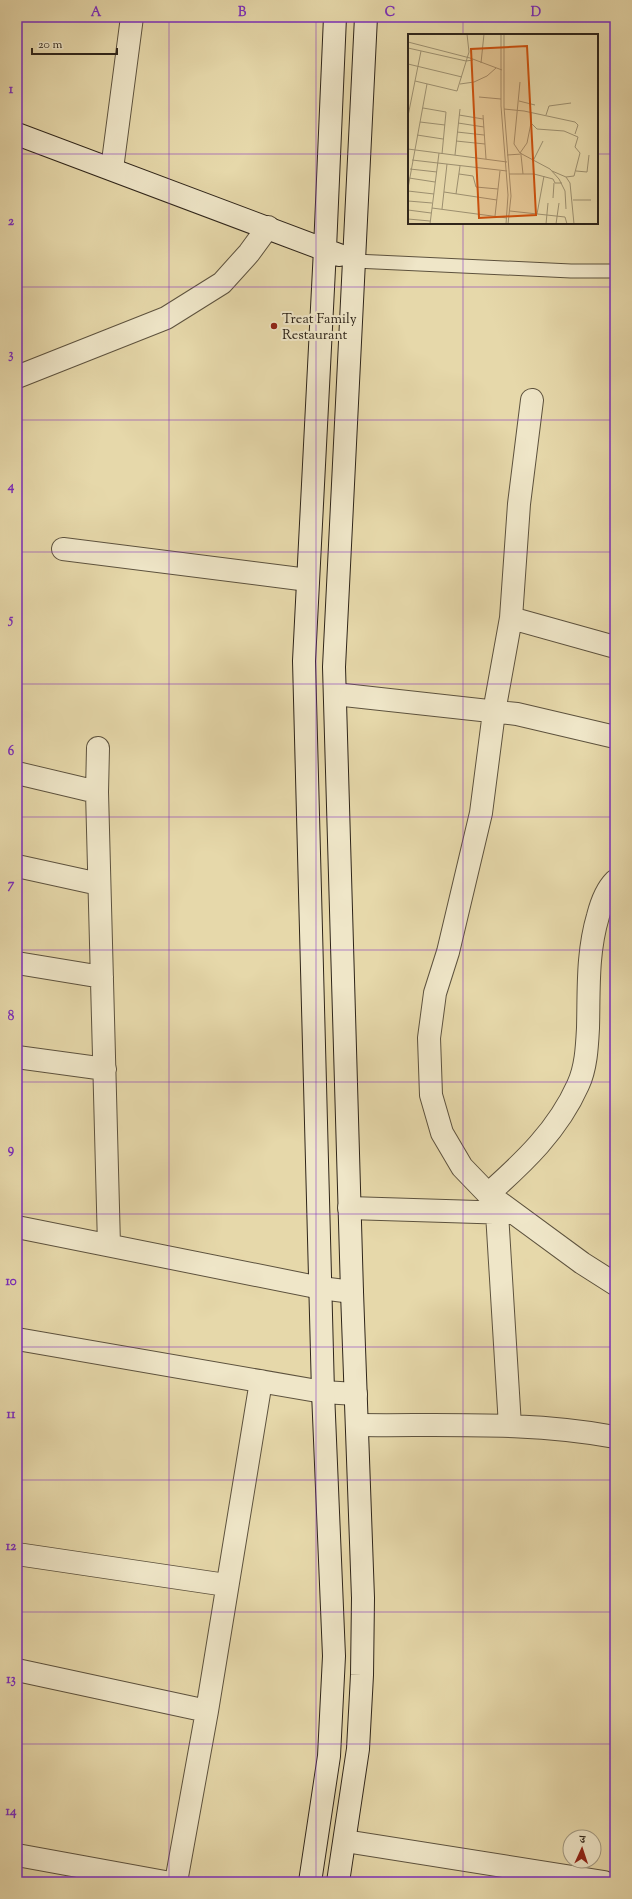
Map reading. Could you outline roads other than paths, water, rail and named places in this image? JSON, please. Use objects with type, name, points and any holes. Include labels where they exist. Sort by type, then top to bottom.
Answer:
[{"type":"street","points":[[112,169],[132,17]]},
{"type":"street","points":[[310,1882],[329,1756],[334,1656],[323,1392],[304,661],[335,17]]},
{"type":"street","points":[[338,1882],[358,1749],[362,1675],[363,1598],[349,1208],[334,667],[366,17]]},
{"type":"street","points":[[17,134],[355,261]]},
{"type":"street","points":[[17,377],[166,318],[222,283],[268,228]]},
{"type":"street","points":[[532,400],[519,504],[511,618],[494,712],[481,813],[448,952],[435,993],[429,1038],[430,1095],[442,1133],[462,1168],[499,1207],[615,1284]]},
{"type":"street","points":[[62,549],[308,580]]},
{"type":"street","points":[[511,618],[615,647]]},
{"type":"street","points":[[335,694],[517,714],[615,737]]},
{"type":"street","points":[[98,748],[97,792],[99,884],[109,1245]]},
{"type":"street","points":[[17,773],[97,792]]},
{"type":"street","points":[[17,866],[99,884]]},
{"type":"street","points":[[510,1426],[499,1207],[528,1158],[558,1122],[579,1084],[586,1053],[589,968],[593,934],[602,903],[615,881]]},
{"type":"street","points":[[17,963],[102,977]]},
{"type":"street","points":[[17,1057],[105,1069]]},
{"type":"street","points":[[349,1208],[499,1207]]},
{"type":"street","points":[[17,1227],[321,1288],[352,1292]]},
{"type":"street","points":[[17,1339],[323,1392],[356,1394]]},
{"type":"street","points":[[176,1882],[261,1381]]},
{"type":"street","points":[[357,1426],[510,1426],[587,1431],[615,1437]]},
{"type":"street","points":[[17,1554],[226,1584]]},
{"type":"street","points":[[17,1670],[206,1711]]},
{"type":"street","points":[[345,1840],[604,1882]]},
{"type":"street","points":[[17,1855],[154,1881]]},
{"type":"lane","points":[[355,261],[572,271],[615,271]]},
{"type":"place","name":"Treat Family Restaurant","points":[[274,326]]}]
